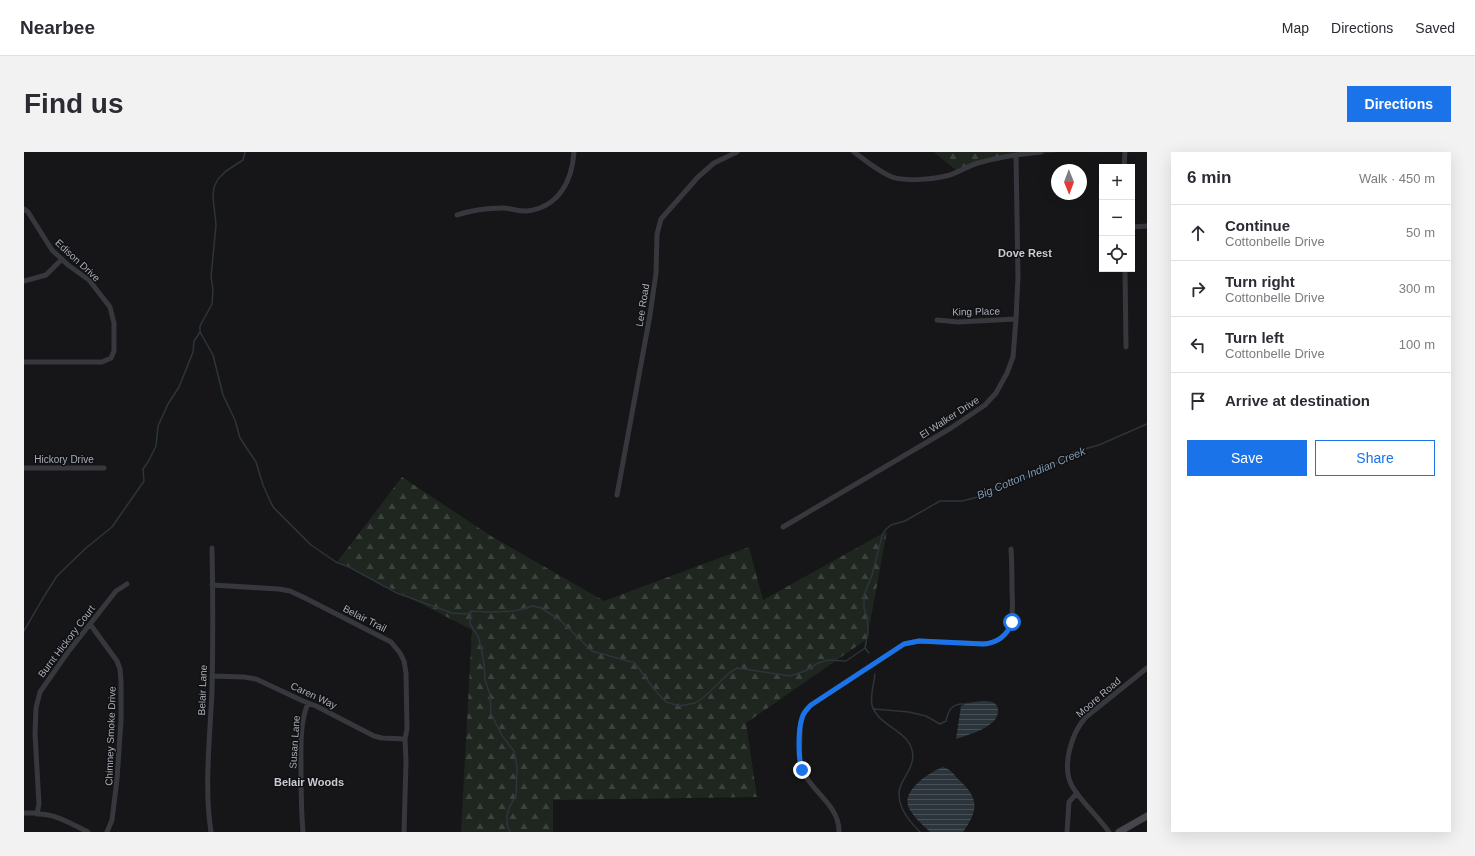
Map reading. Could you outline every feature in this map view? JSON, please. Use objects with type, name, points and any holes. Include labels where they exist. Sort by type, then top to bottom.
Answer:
[{"type":"street","points":[[457,215],[470,211],[489,209],[504,208],[526,211],[543,207],[554,200],[569,179],[573,164],[574,152]]},
{"type":"street","name":"Lee Road","points":[[617,495],[650,314],[656,273],[657,234],[662,219],[698,177],[714,163],[737,152]]},
{"type":"street","points":[[854,152],[874,167],[892,177],[904,180],[949,176],[978,163],[1016,155],[1041,152]]},
{"type":"street","points":[[1124,164],[1125,152]]},
{"type":"street","name":"El Walker Drive","points":[[783,526],[951,428],[991,399],[996,393],[1007,373],[1013,357],[1018,277],[1016,155]]},
{"type":"street","name":"Edison Drive","points":[[24,209],[28,212],[52,250],[62,260],[89,280],[110,307],[114,323],[114,351],[111,358],[102,362],[24,362]]},
{"type":"street","points":[[1135,227],[1147,226]]},
{"type":"street","points":[[24,281],[46,275],[62,260]]},
{"type":"street","points":[[1125,272],[1126,347]]},
{"type":"street","name":"King Place","points":[[937,320],[958,322],[1016,320]]},
{"type":"street","name":"Hickory Drive","points":[[24,468],[104,468]]},
{"type":"street","name":"Belair Lane","points":[[211,832],[208,803],[212,676],[212,548]]},
{"type":"street","points":[[840,832],[839,822],[835,814],[805,775],[801,767],[800,728],[804,714],[811,705],[904,644],[919,641],[987,644],[1004,636],[1010,628],[1013,615],[1011,549]]},
{"type":"street","name":"Burnt Hickory Court","points":[[37,814],[38,804],[34,734],[36,708],[40,692],[116,591],[127,584]]},
{"type":"street","name":"Belair Trail","points":[[212,585],[290,591],[391,642],[400,653],[404,661],[406,673],[407,729],[405,739],[406,761],[404,832]]},
{"type":"street","name":"Chimney Smoke Drive","points":[[90,624],[117,661],[120,676],[121,721],[118,779],[112,820],[107,832]]},
{"type":"street","name":"Moore Road","points":[[1109,832],[1071,785],[1068,775],[1069,751],[1072,738],[1086,717],[1147,668]]},
{"type":"street","name":"Caren Way","points":[[212,676],[256,679],[308,702],[374,736],[382,738],[405,739]]},
{"type":"street","name":"Susan Lane","points":[[303,832],[300,806],[301,733],[303,716],[308,702]]},
{"type":"street","points":[[1067,832],[1069,804],[1077,793]]},
{"type":"street","points":[[24,813],[37,813],[62,819],[88,832]]},
{"type":"street","points":[[1119,832],[1147,816]]},
{"type":"green space","points":[[934,152],[1060,152],[992,159],[957,171]]},
{"type":"green space","points":[[402,477],[491,536],[604,601],[749,547],[763,600],[887,531],[867,639],[746,723],[757,797],[553,800],[553,832],[461,832],[472,630],[338,561]]},
{"type":"shaded area","points":[[982,701],[996,704],[998,709],[994,721],[983,729],[956,739],[961,706],[966,703]]},
{"type":"shaded area","points":[[943,767],[948,769],[965,786],[973,798],[974,810],[972,817],[963,832],[930,832],[915,817],[908,806],[908,800],[913,788],[925,777]]},
{"type":"waterway","name":"Big Cotton Indian Creek","points":[[245,152],[243,160],[226,171],[218,179],[214,187],[213,197],[216,225],[211,277],[213,289],[212,304],[200,326],[200,332],[213,355],[223,395],[235,420],[240,438],[256,462],[263,485],[274,508],[311,545],[336,562],[349,567],[397,593],[452,613],[467,614],[471,611],[514,611],[533,606],[541,608],[560,620],[592,651],[635,663],[654,689],[666,702],[680,706],[695,703],[704,697],[729,673],[737,668],[790,676],[805,671],[818,663],[828,660],[846,661],[865,648],[868,632],[867,617],[864,608],[864,595],[872,575],[882,536],[885,530],[891,525],[905,521],[940,501],[962,501],[982,496],[999,487],[1011,484],[1036,472],[1047,469],[1074,452],[1099,445],[1147,424]]},
{"type":"waterway","points":[[24,631],[57,576],[86,548],[112,527],[144,481],[143,469],[156,446],[158,426],[168,404],[179,387],[193,352],[194,341],[200,332]]},
{"type":"waterway","points":[[471,611],[470,624],[478,636],[481,647],[485,680],[490,695],[491,714],[503,737],[514,751],[517,767],[516,796],[507,815],[507,825],[510,832]]},
{"type":"waterway","name":"Big Cotton Indian Creek","points":[[865,648],[869,653]]},
{"type":"waterway","points":[[875,674],[871,697],[875,712],[880,718],[905,738],[912,750],[913,758],[910,769],[900,786],[899,794],[905,814],[920,832]]},
{"type":"waterway","points":[[874,709],[909,712],[926,716],[940,724],[946,721],[951,708],[956,705],[964,704]]},
{"type":"district","name":"Dove Rest","points":[[1025,253]]},
{"type":"district","name":"Belair Woods","points":[[309,782]]},
{"type":"route","points":[[802,770],[800,764],[800,723],[807,709],[811,705],[901,645],[916,641],[983,644],[991,643],[1004,636],[1010,628],[1012,622]]}]
